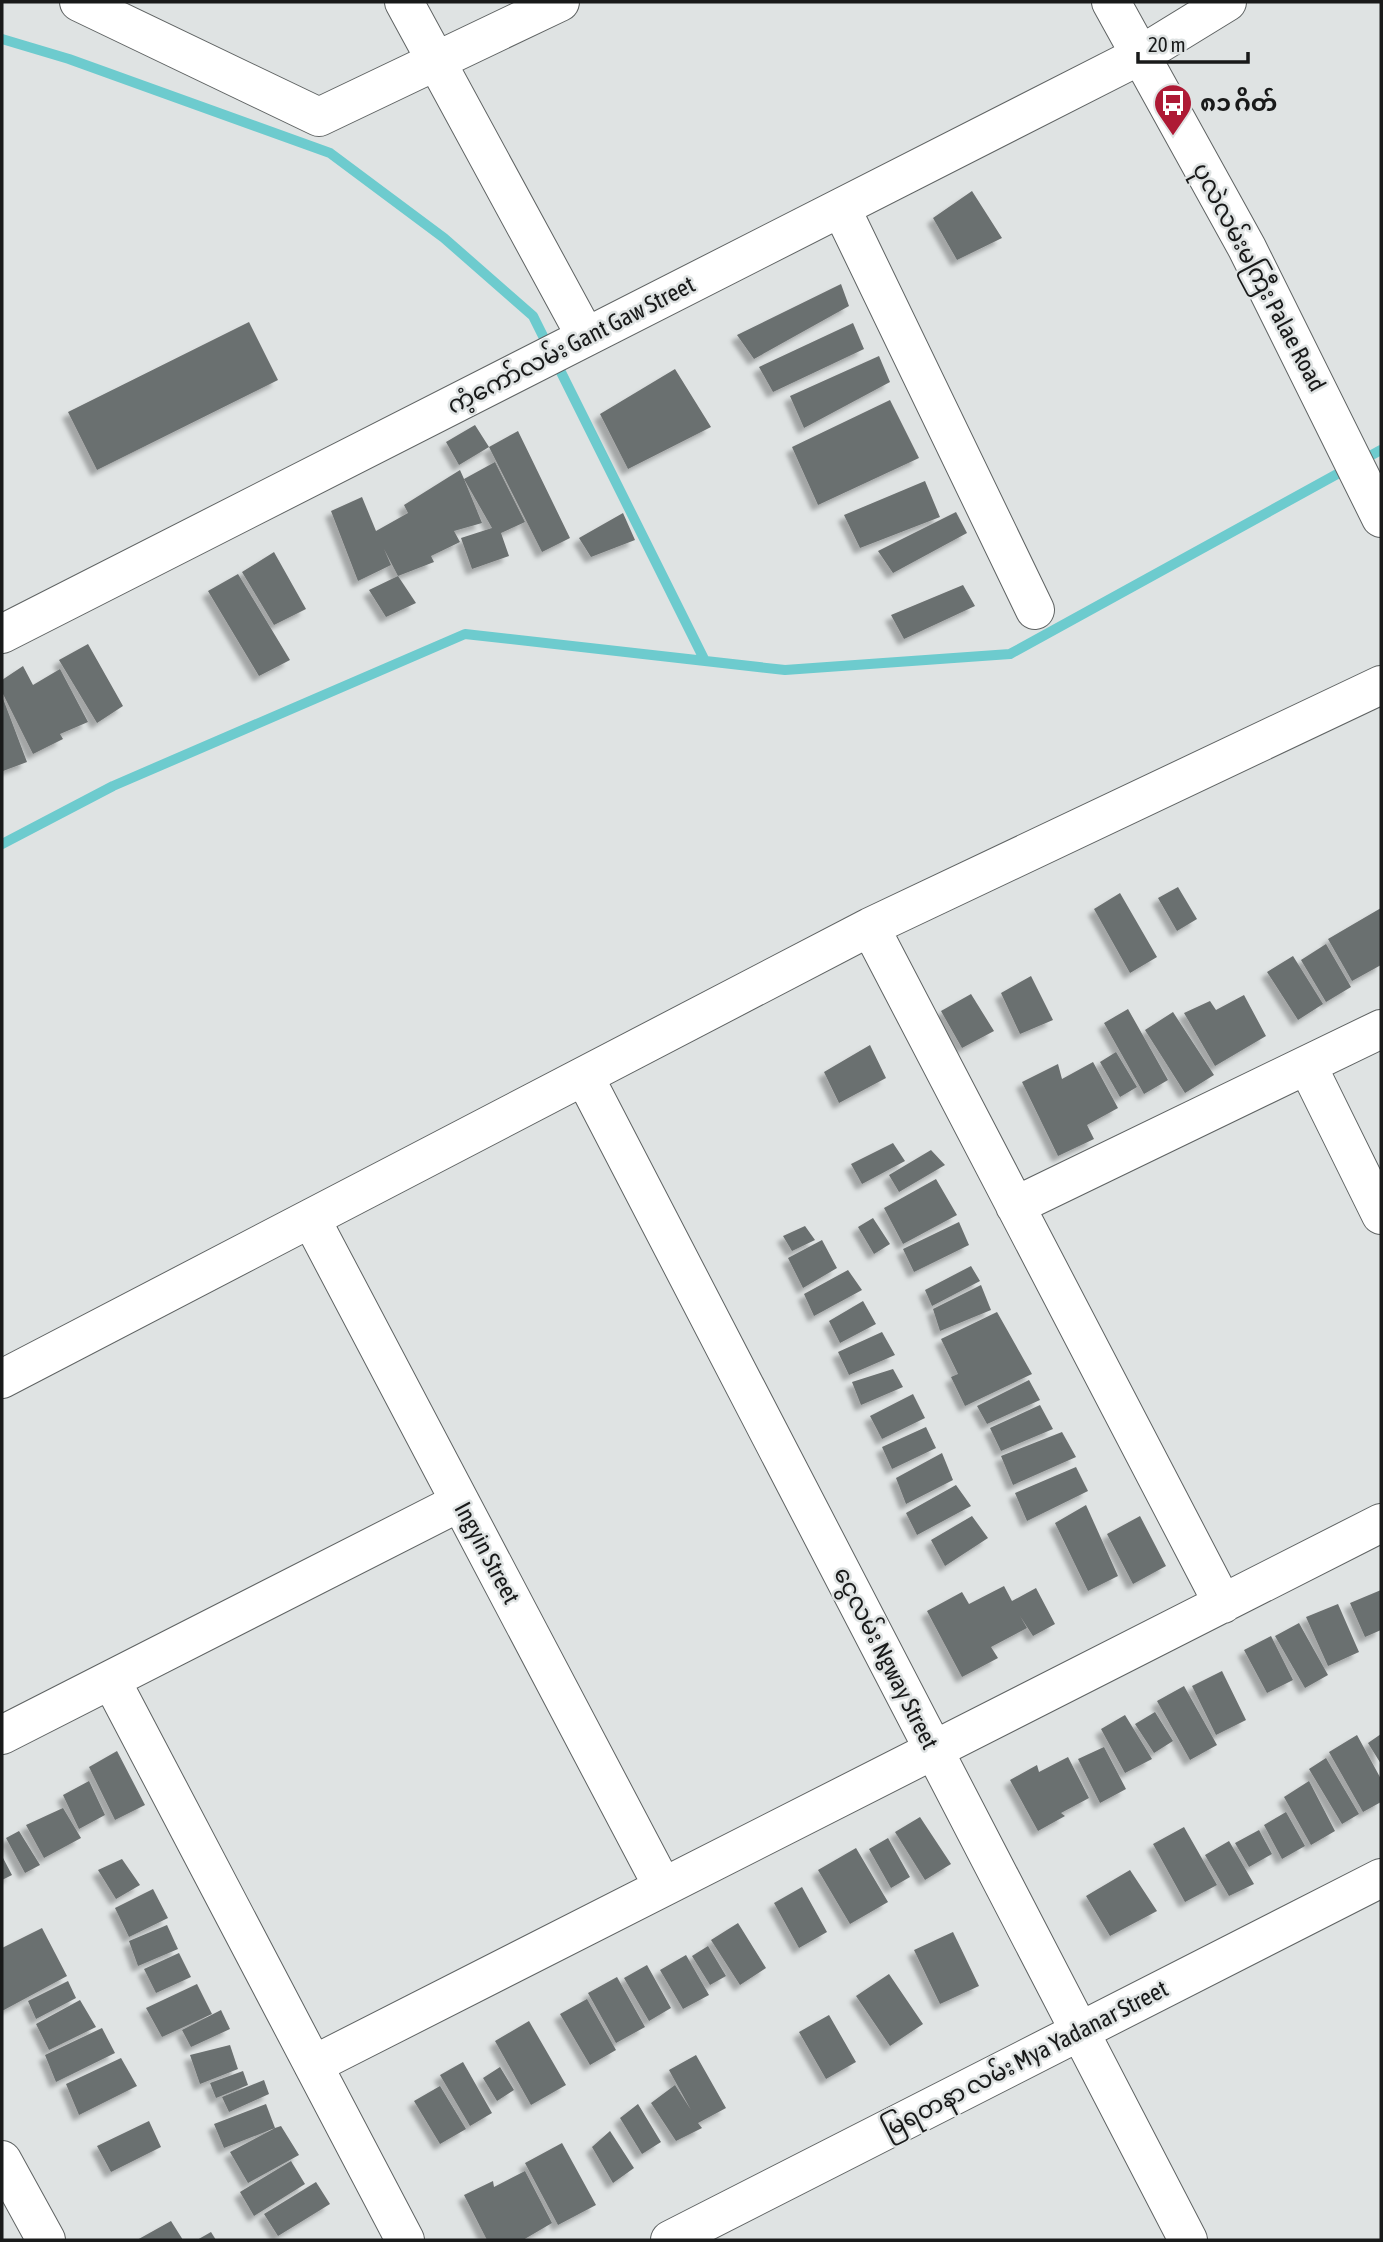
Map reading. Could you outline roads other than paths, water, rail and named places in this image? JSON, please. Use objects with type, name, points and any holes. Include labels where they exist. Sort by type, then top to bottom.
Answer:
[{"type":"street","points":[[79,2],[320,117],[561,2]]},
{"type":"street","points":[[404,2],[586,337]]},
{"type":"street","name":"ပုလဲလမ်းမကြီး Palae Road","points":[[1111,2],[1247,248],[1376,505]]},
{"type":"street","name":"ကံ့ကော်လမ်း Gant Gaw Street","points":[[2,634],[1139,56],[1227,2]]},
{"type":"street","points":[[841,208],[1035,610]]},
{"type":"street","points":[[2,1379],[870,927],[1381,685]]},
{"type":"street","points":[[870,927],[1223,1604]]},
{"type":"street","points":[[1015,1206],[1381,1029]]},
{"type":"street","points":[[1307,1065],[1381,1215]]},
{"type":"street","name":"ငွေလမ်း Ngway Street","points":[[584,1076],[1188,2240]]},
{"type":"street","name":"Ingyin Street","points":[[311,1219],[663,1887]]},
{"type":"street","points":[[2,1735],[460,1502]]},
{"type":"street","points":[[313,2065],[1381,1524]]},
{"type":"street","points":[[111,1680],[405,2240]]},
{"type":"street","name":"မြရတနာ လမ်း Mya Yadanar Street","points":[[670,2240],[1381,1878]]},
{"type":"street","points":[[2,2160],[46,2240]]},
{"type":"waterway","points":[[2,39],[69,59],[330,153],[444,238],[533,316],[705,661]]},
{"type":"waterway","points":[[2,844],[113,786],[465,634],[785,670],[1010,654],[1381,450]]},
{"type":"place","name":"၈၁ ဂိတ်","points":[[1173,137]]}]
